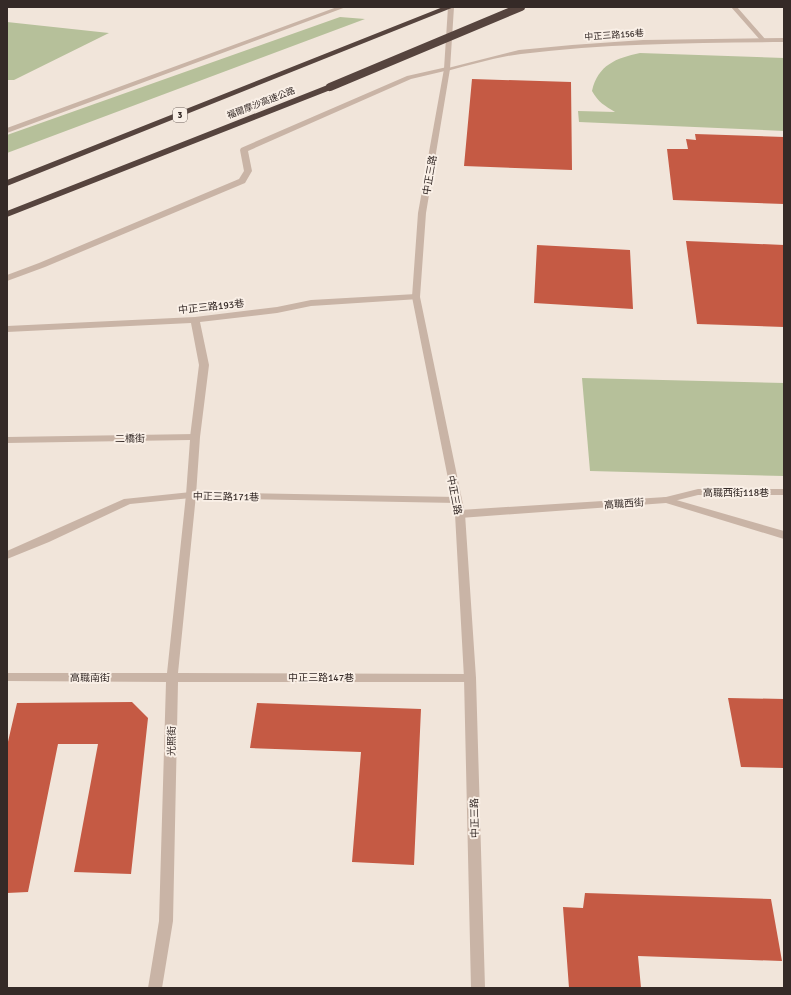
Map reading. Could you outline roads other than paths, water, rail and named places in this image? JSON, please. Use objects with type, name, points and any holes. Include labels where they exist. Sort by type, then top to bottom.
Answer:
[{"type":"highway","name":"福爾摩沙高速公路","points":[[7,183],[451,7]]},
{"type":"highway","name":"福爾摩沙高速公路","points":[[7,214],[330,87],[521,7]]},
{"type":"street","points":[[7,131],[343,7]]},
{"type":"street","name":"中正三路","points":[[451,7],[447,68],[422,213],[416,297],[460,514],[470,678],[478,988]]},
{"type":"street","points":[[734,7],[763,40]]},
{"type":"street","name":"中正三路156巷","points":[[7,278],[50,262],[242,182],[248,171],[244,150],[409,77],[519,52],[643,42],[784,40]]},
{"type":"street","name":"中正三路193巷","points":[[7,329],[195,320],[276,310],[311,303],[416,297]]},
{"type":"street","points":[[191,495],[195,437],[204,365],[195,320]]},
{"type":"street","name":"二橋街","points":[[7,440],[195,437]]},
{"type":"street","name":"高職西街118巷","points":[[666,500],[698,492],[784,492]]},
{"type":"street","name":"中正三路171巷","points":[[7,555],[46,539],[128,501],[191,495],[457,500]]},
{"type":"street","name":"光照街","points":[[155,988],[166,921],[172,677],[191,495]]},
{"type":"street","name":"高職西街","points":[[460,514],[666,500],[784,535]]},
{"type":"street","name":"高職南街","points":[[7,678],[172,677]]},
{"type":"street","name":"中正三路147巷","points":[[172,677],[470,678]]}]
